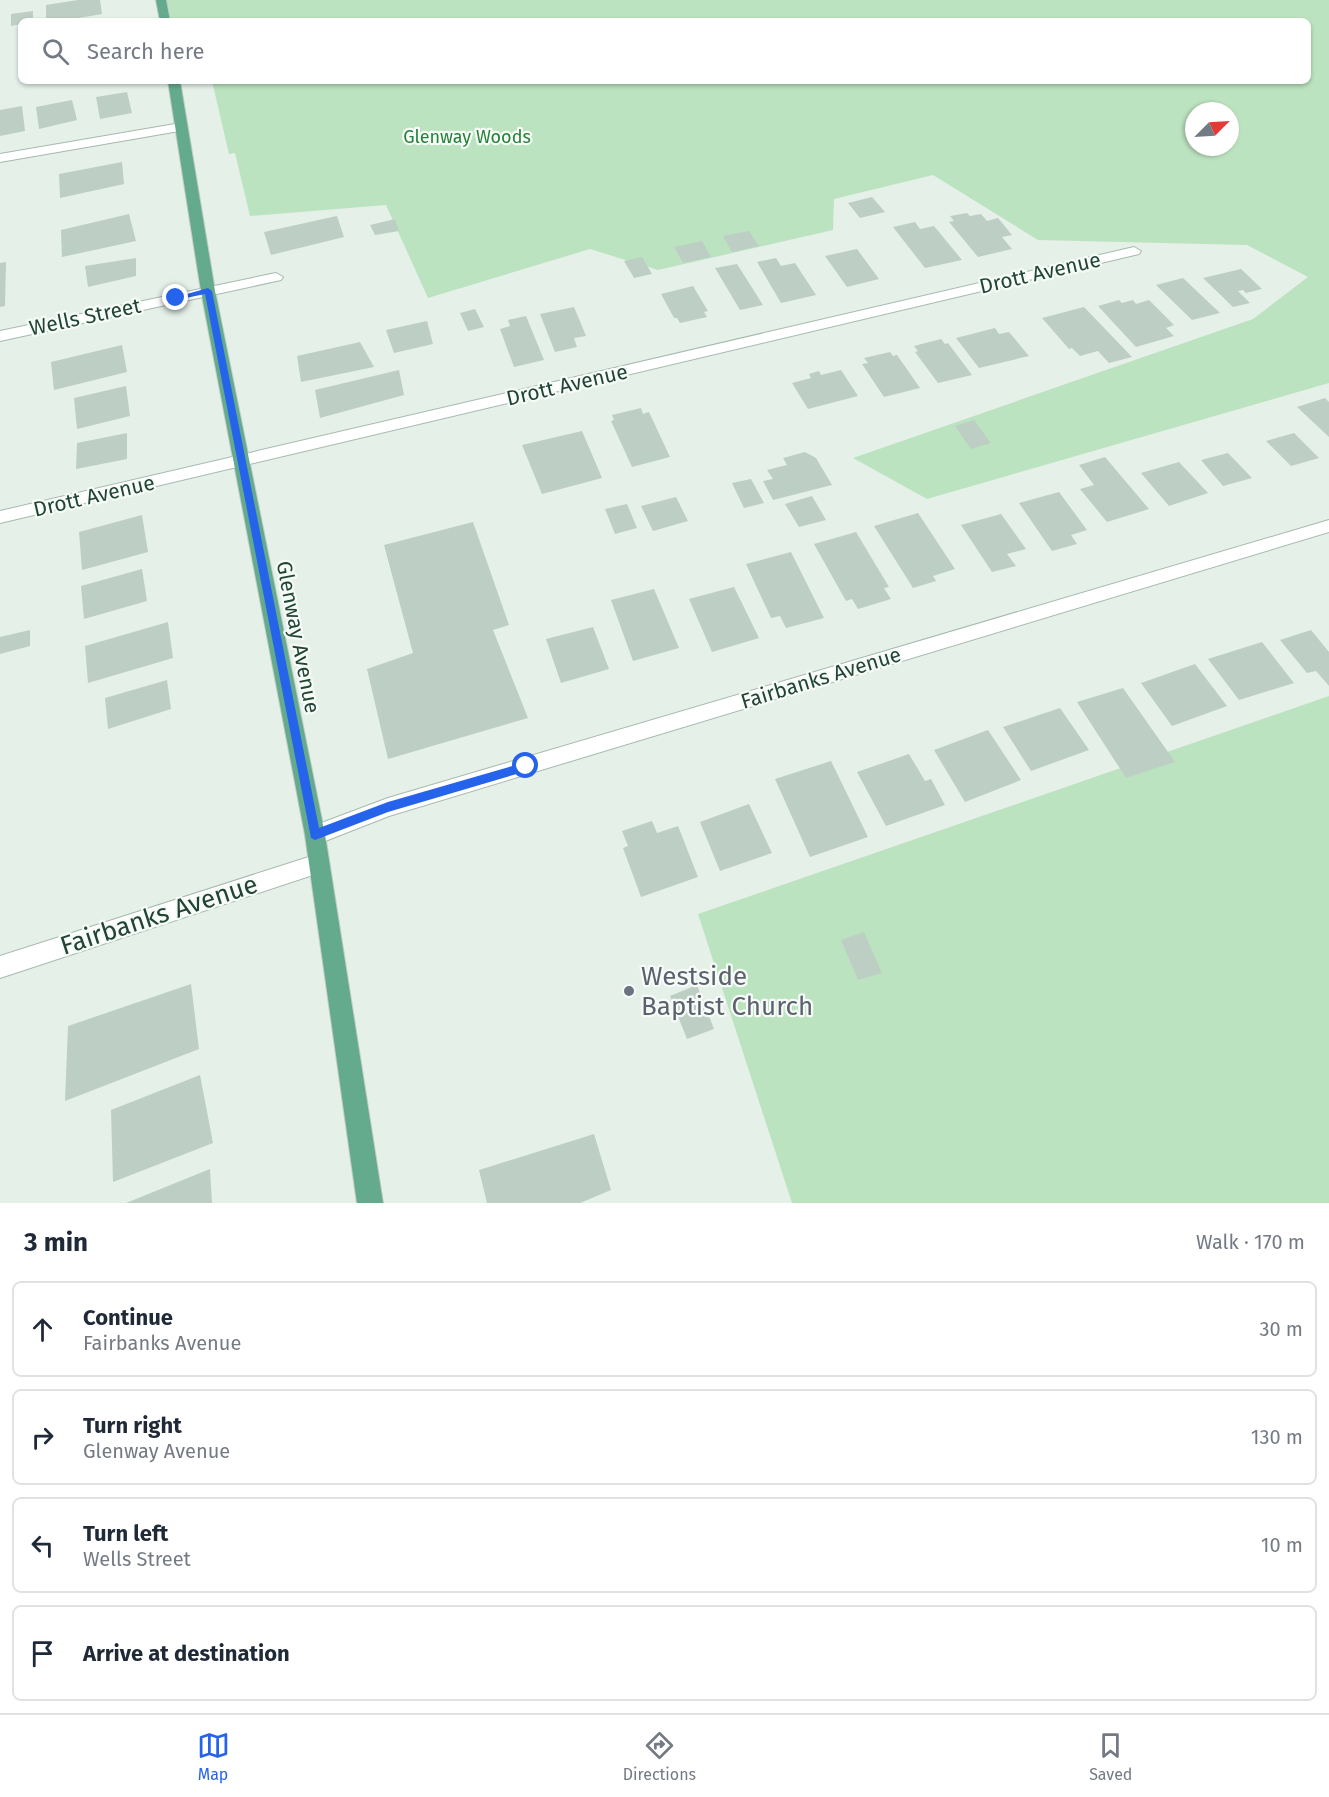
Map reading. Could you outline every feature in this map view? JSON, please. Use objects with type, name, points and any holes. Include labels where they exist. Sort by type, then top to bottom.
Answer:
[{"type":"main road","points":[[161,0],[164,18]]},
{"type":"main road","name":"Glenway Avenue","points":[[174,84],[208,291],[240,462],[315,835],[370,1203]]},
{"type":"street","points":[[0,158],[181,127]]},
{"type":"street","name":"Drott Avenue","points":[[0,517],[1134,251]]},
{"type":"street","name":"Wells Street","points":[[0,336],[276,277]]},
{"type":"street","name":"Fairbanks Avenue","points":[[315,835],[388,807],[1329,526]]},
{"type":"street","name":"Fairbanks Avenue","points":[[0,967],[318,864]]},
{"type":"green space","name":"Glenway Woods","points":[[161,0],[1329,0],[1329,383],[927,499],[853,458],[1253,319],[1308,277],[1247,245],[1038,240],[933,175],[834,199],[833,230],[658,270],[590,249],[428,298],[386,205],[250,216],[235,153],[229,154],[213,84],[1311,84],[1311,18],[164,18]]},
{"type":"green space","points":[[1329,696],[1329,1203],[792,1203],[698,914]]},
{"type":"building","points":[[78,0],[100,0],[102,14],[79,18],[46,18],[46,5]]},
{"type":"building","points":[[33,11],[33,18],[18,18],[18,25],[11,26],[11,14]]},
{"type":"building","points":[[127,92],[132,113],[100,119],[96,97]]},
{"type":"building","points":[[72,100],[77,120],[39,129],[36,107]]},
{"type":"building","points":[[22,106],[25,131],[0,136],[0,110]]},
{"type":"building","points":[[122,162],[124,184],[60,198],[59,174]]},
{"type":"building","points":[[872,197],[885,212],[860,218],[848,203]]},
{"type":"building","points":[[967,213],[970,216],[981,214],[987,221],[998,218],[1012,235],[1002,237],[1012,249],[978,257],[949,222],[954,221],[950,216]]},
{"type":"building","points":[[129,214],[136,241],[62,257],[61,230]]},
{"type":"building","points":[[337,216],[344,237],[271,255],[264,232]]},
{"type":"building","points":[[395,219],[399,231],[375,235],[370,225]]},
{"type":"building","points":[[915,222],[920,229],[934,226],[962,260],[925,268],[893,227]]},
{"type":"building","points":[[749,231],[759,246],[732,252],[723,236]]},
{"type":"building","points":[[702,241],[711,257],[683,263],[674,247]]},
{"type":"building","points":[[857,249],[879,279],[847,287],[825,256]]},
{"type":"building","points":[[642,257],[652,274],[634,278],[624,261]]},
{"type":"building","points":[[136,258],[136,276],[88,287],[85,266]]},
{"type":"building","points":[[776,258],[781,266],[795,263],[816,295],[781,303],[757,262]]},
{"type":"building","points":[[6,262],[5,306],[0,307],[0,263]]},
{"type":"building","points":[[737,264],[763,305],[740,310],[715,268]]},
{"type":"building","points":[[1241,269],[1262,289],[1246,293],[1243,290],[1238,291],[1250,303],[1233,307],[1203,278]]},
{"type":"building","points":[[1183,278],[1220,313],[1192,320],[1156,285]]},
{"type":"building","points":[[693,286],[708,311],[704,312],[707,317],[680,323],[677,318],[674,318],[661,294]]},
{"type":"building","points":[[1119,300],[1122,303],[1133,300],[1136,304],[1149,300],[1174,325],[1166,328],[1174,336],[1136,347],[1098,306]]},
{"type":"building","points":[[574,307],[586,336],[574,338],[577,347],[555,352],[540,314]]},
{"type":"building","points":[[1084,307],[1132,357],[1109,363],[1098,351],[1080,356],[1072,348],[1069,349],[1042,318]]},
{"type":"building","points":[[475,309],[484,327],[468,331],[460,313]]},
{"type":"building","points":[[526,316],[544,360],[514,367],[500,329],[510,326],[508,320]]},
{"type":"building","points":[[427,321],[433,344],[394,353],[386,330]]},
{"type":"building","points":[[995,328],[999,334],[1009,332],[1029,356],[979,368],[956,338]]},
{"type":"building","points":[[941,339],[945,344],[948,343],[972,375],[938,383],[915,352],[918,351],[914,346]]},
{"type":"building","points":[[360,342],[374,367],[301,382],[297,356]]},
{"type":"building","points":[[122,345],[127,372],[54,390],[51,362]]},
{"type":"building","points":[[890,352],[893,356],[897,355],[920,388],[884,397],[862,364],[868,363],[864,358]]},
{"type":"building","points":[[399,370],[404,395],[320,418],[315,390]]},
{"type":"building","points":[[841,370],[858,396],[808,409],[792,383],[811,378],[809,374],[819,371],[821,375]]},
{"type":"building","points":[[126,386],[130,416],[77,429],[74,398]]},
{"type":"building","points":[[1325,398],[1329,402],[1329,437],[1297,407]]},
{"type":"building","points":[[641,408],[643,414],[649,412],[670,457],[632,467],[611,421],[614,420],[612,415]]},
{"type":"building","points":[[974,420],[991,443],[971,449],[955,426]]},
{"type":"building","points":[[582,431],[602,478],[542,494],[522,445]]},
{"type":"building","points":[[127,433],[127,459],[76,469],[77,443]]},
{"type":"building","points":[[1294,433],[1319,458],[1291,466],[1266,441]]},
{"type":"building","points":[[805,452],[816,458],[832,485],[773,500],[763,481],[773,479],[767,470],[787,465],[783,458]]},
{"type":"building","points":[[1228,453],[1252,478],[1223,486],[1201,460]]},
{"type":"building","points":[[1105,457],[1149,509],[1107,522],[1080,489],[1094,485],[1079,465]]},
{"type":"building","points":[[1179,462],[1208,493],[1169,506],[1141,473]]},
{"type":"building","points":[[751,479],[764,503],[744,508],[732,483]]},
{"type":"building","points":[[1059,492],[1087,530],[1071,535],[1077,544],[1052,551],[1019,503]]},
{"type":"building","points":[[812,496],[826,520],[799,527],[785,504]]},
{"type":"building","points":[[676,497],[688,521],[653,531],[641,506]]},
{"type":"building","points":[[627,504],[637,528],[615,534],[605,509]]},
{"type":"building","points":[[918,513],[955,569],[933,576],[936,581],[913,588],[874,526]]},
{"type":"building","points":[[1001,514],[1026,549],[1007,554],[1016,566],[992,572],[961,525]]},
{"type":"building","points":[[142,515],[148,552],[82,570],[79,532]]},
{"type":"building","points":[[473,522],[509,625],[493,630],[528,718],[388,759],[367,669],[413,653],[384,545]]},
{"type":"building","points":[[856,532],[889,587],[884,588],[891,599],[858,609],[852,599],[846,601],[814,544]]},
{"type":"building","points":[[791,552],[824,618],[786,628],[780,616],[771,618],[746,564]]},
{"type":"building","points":[[142,569],[147,601],[84,619],[81,586]]},
{"type":"building","points":[[734,587],[759,638],[712,652],[689,599]]},
{"type":"building","points":[[654,589],[679,648],[633,661],[611,600]]},
{"type":"building","points":[[168,622],[173,658],[88,683],[85,646]]},
{"type":"building","points":[[593,627],[609,669],[561,683],[546,639]]},
{"type":"building","points":[[30,630],[30,646],[0,654],[0,637]]},
{"type":"building","points":[[1311,630],[1329,652],[1329,686],[1316,671],[1307,673],[1280,640]]},
{"type":"building","points":[[1262,642],[1294,683],[1239,700],[1208,659]]},
{"type":"building","points":[[1195,664],[1227,706],[1172,726],[1141,683]]},
{"type":"building","points":[[167,680],[171,709],[108,729],[105,698]]},
{"type":"building","points":[[1123,688],[1175,762],[1126,778],[1077,702]]},
{"type":"building","points":[[1060,708],[1089,750],[1031,771],[1003,727]]},
{"type":"building","points":[[988,730],[1021,780],[965,802],[934,750]]},
{"type":"building","points":[[909,754],[925,781],[931,779],[945,805],[886,826],[857,772]]},
{"type":"building","points":[[831,761],[868,837],[810,857],[775,779]]},
{"type":"building","points":[[749,804],[772,853],[720,871],[700,822]]},
{"type":"building","points":[[652,821],[657,833],[678,826],[698,877],[641,897],[623,848],[628,846],[622,831]]},
{"type":"building","points":[[864,932],[882,973],[858,980],[841,940]]},
{"type":"building","points":[[191,984],[199,1049],[65,1101],[68,1026]]},
{"type":"building","points":[[697,985],[714,1029],[687,1039],[670,996]]},
{"type":"building","points":[[200,1075],[213,1143],[113,1182],[111,1110]]},
{"type":"building","points":[[594,1134],[611,1190],[580,1203],[487,1203],[479,1170]]},
{"type":"building","points":[[210,1169],[212,1203],[126,1203]]},
{"type":"place","name":"Westside Baptist Church","points":[[629,991]]},
{"type":"route","points":[[176,298],[208,291],[315,835],[388,807],[526,766]]}]
